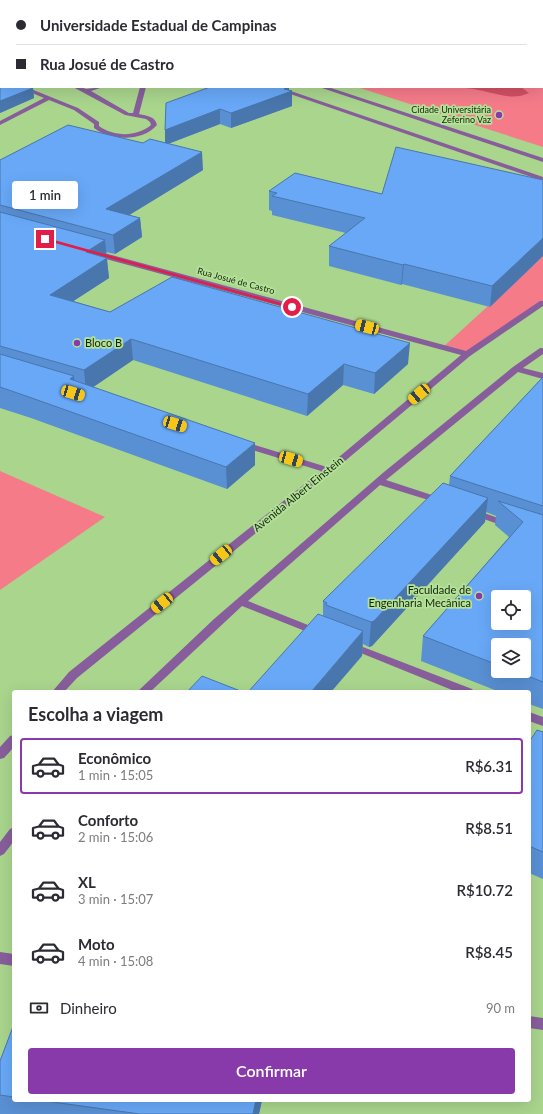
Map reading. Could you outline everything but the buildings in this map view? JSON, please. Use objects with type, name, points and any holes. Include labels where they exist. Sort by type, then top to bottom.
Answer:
[{"type":"street","points":[[24,88],[76,109],[97,123],[96,127],[100,130],[114,135],[134,134],[151,128],[154,125],[153,121],[148,118],[127,114],[78,88]]},
{"type":"street","points":[[86,91],[96,88]]},
{"type":"street","points":[[136,115],[143,88]]},
{"type":"street","points":[[276,88],[543,179]]},
{"type":"street","points":[[325,88],[543,160]]},
{"type":"street","points":[[0,123],[49,98]]},
{"type":"street","name":"Rua Josué de Castro","points":[[83,250],[467,354]]},
{"type":"street","name":"Avenida Albert Einstein","points":[[60,690],[73,675],[115,640],[328,470],[467,354],[543,303]]},
{"type":"street","points":[[145,690],[241,602],[379,481],[516,369],[543,350]]},
{"type":"street","points":[[516,369],[543,376]]},
{"type":"street","points":[[232,441],[328,470]]},
{"type":"street","points":[[379,481],[452,505]]},
{"type":"street","points":[[467,510],[520,528]]},
{"type":"street","points":[[241,602],[328,636]]},
{"type":"street","points":[[342,642],[463,690]]},
{"type":"street","points":[[531,717],[543,722]]},
{"type":"street","points":[[0,754],[12,741]]},
{"type":"street","points":[[0,851],[12,835]]},
{"type":"street","points":[[0,958],[12,960]]},
{"type":"street","points":[[531,1022],[543,1024]]},
{"type":"shaded area","points":[[360,88],[543,88],[543,147]]},
{"type":"shaded area","points":[[464,88],[522,88],[529,93],[510,96]]},
{"type":"shaded area","points":[[543,256],[543,303],[467,354],[442,348]]},
{"type":"shaded area","points":[[0,471],[105,517],[0,590]]},
{"type":"place","name":"Cidade Universitária Zeferino Vaz","points":[[499,115]]},
{"type":"place","name":"Bloco B","points":[[77,343]]},
{"type":"place","name":"Faculdade de Engenharia Mecânica","points":[[479,596]]},
{"type":"route","points":[[45,239],[292,307]]}]
